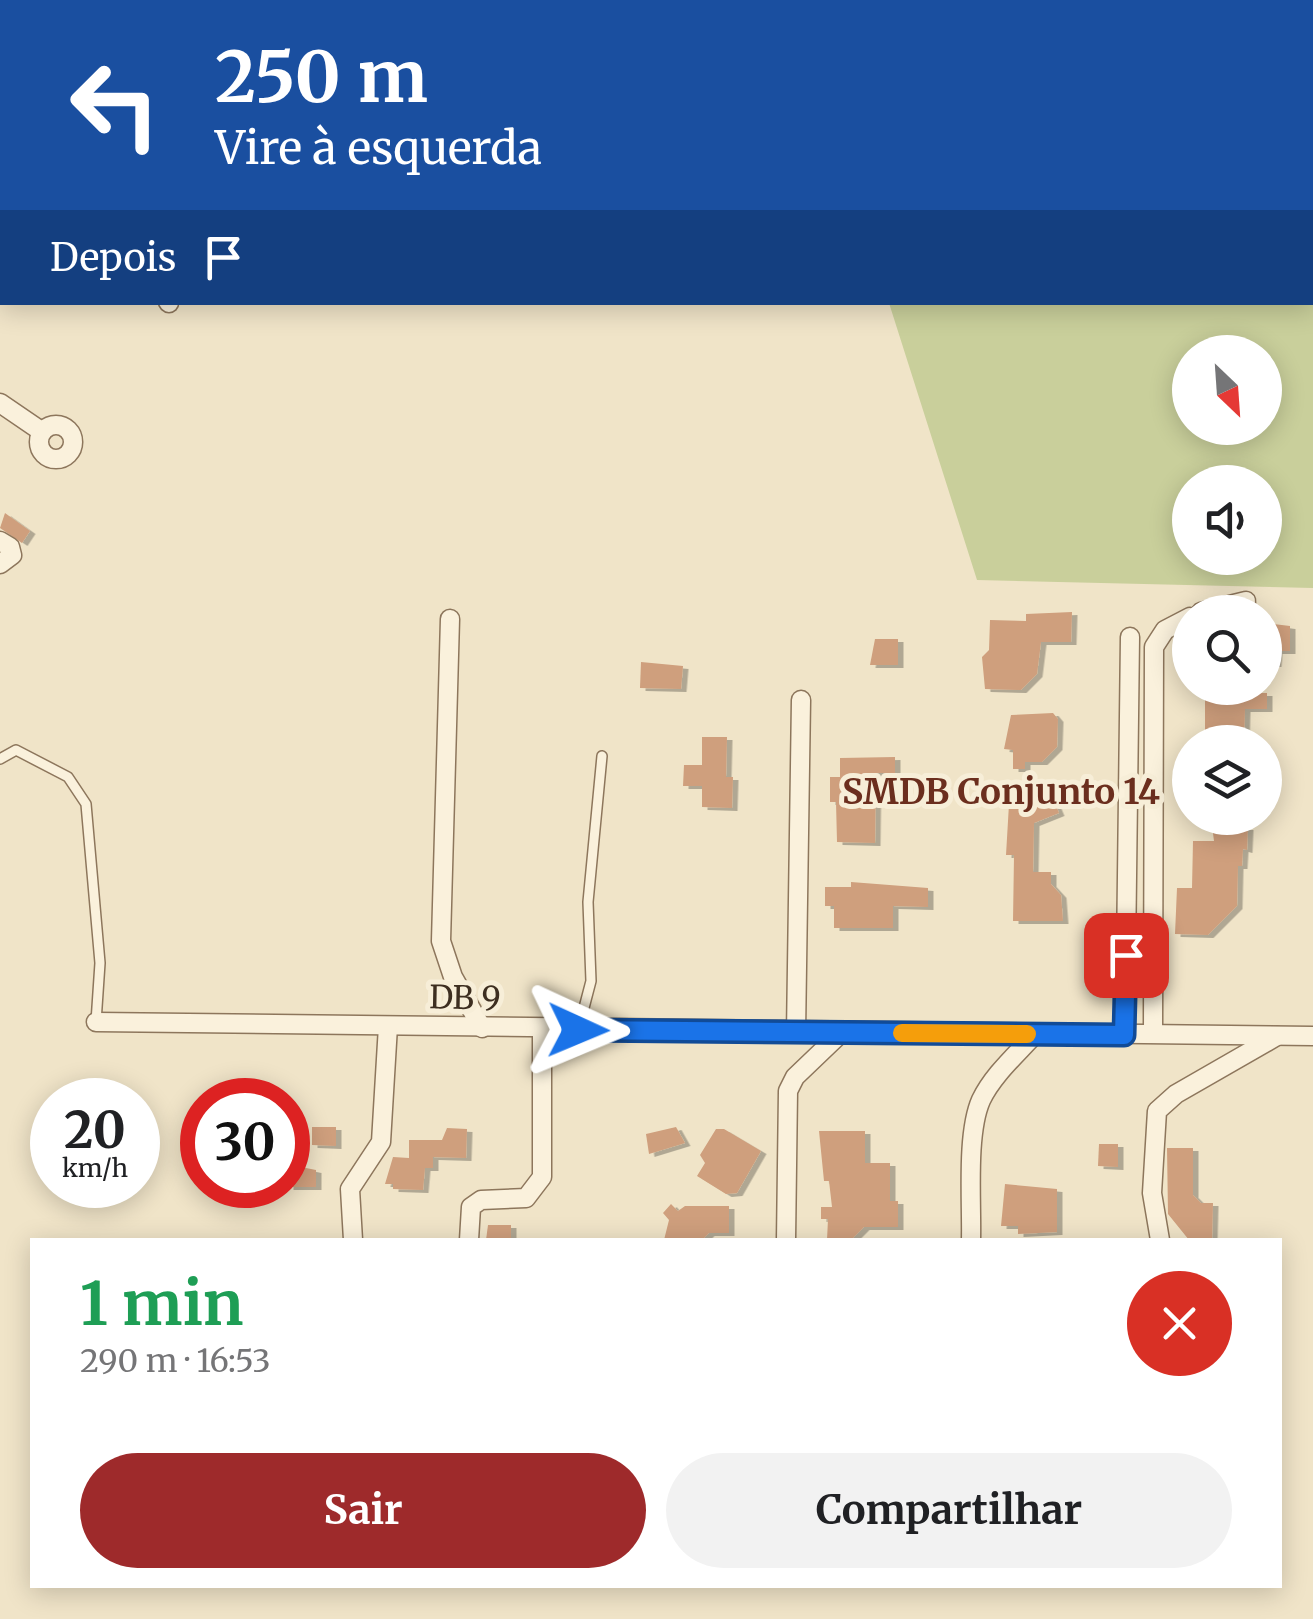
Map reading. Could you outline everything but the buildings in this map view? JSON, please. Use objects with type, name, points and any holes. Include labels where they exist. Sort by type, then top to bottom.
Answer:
[{"type":"street","points":[[0,402],[42,432]]},
{"type":"street","points":[[0,541],[12,550],[2,565]]},
{"type":"street","points":[[450,619],[441,941],[453,977],[482,1028]]},
{"type":"street","points":[[1153,1033],[1154,647],[1172,626]]},
{"type":"street","points":[[1124,1035],[1130,637]]},
{"type":"street","points":[[796,1033],[801,700]]},
{"type":"street","name":"DB 9","points":[[96,1022],[1313,1036]]},
{"type":"street","points":[[353,1238],[350,1189],[381,1142],[388,1026]]},
{"type":"street","points":[[469,1238],[470,1208],[481,1200],[526,1198],[542,1177],[542,1029]]},
{"type":"street","points":[[786,1238],[788,1091],[795,1077],[842,1032]]},
{"type":"street","points":[[971,1238],[975,1122],[980,1101],[996,1076],[1035,1034]]},
{"type":"street","points":[[1160,1238],[1152,1193],[1157,1110],[1176,1094],[1277,1036]]},
{"type":"lane","points":[[0,759],[16,750],[28,755],[68,777],[86,804],[100,964],[96,1022]]},
{"type":"lane","points":[[578,1030],[592,967],[588,902],[602,756]]},
{"type":"green space","points":[[890,305],[1313,305],[1313,588],[977,580]]},
{"type":"slow traffic","points":[[902,1033],[1027,1034]]},
{"type":"district","name":"SMDB Conjunto 14","points":[[1001,792]]},
{"type":"route","points":[[578,1030],[1124,1035],[1126,955]]}]
